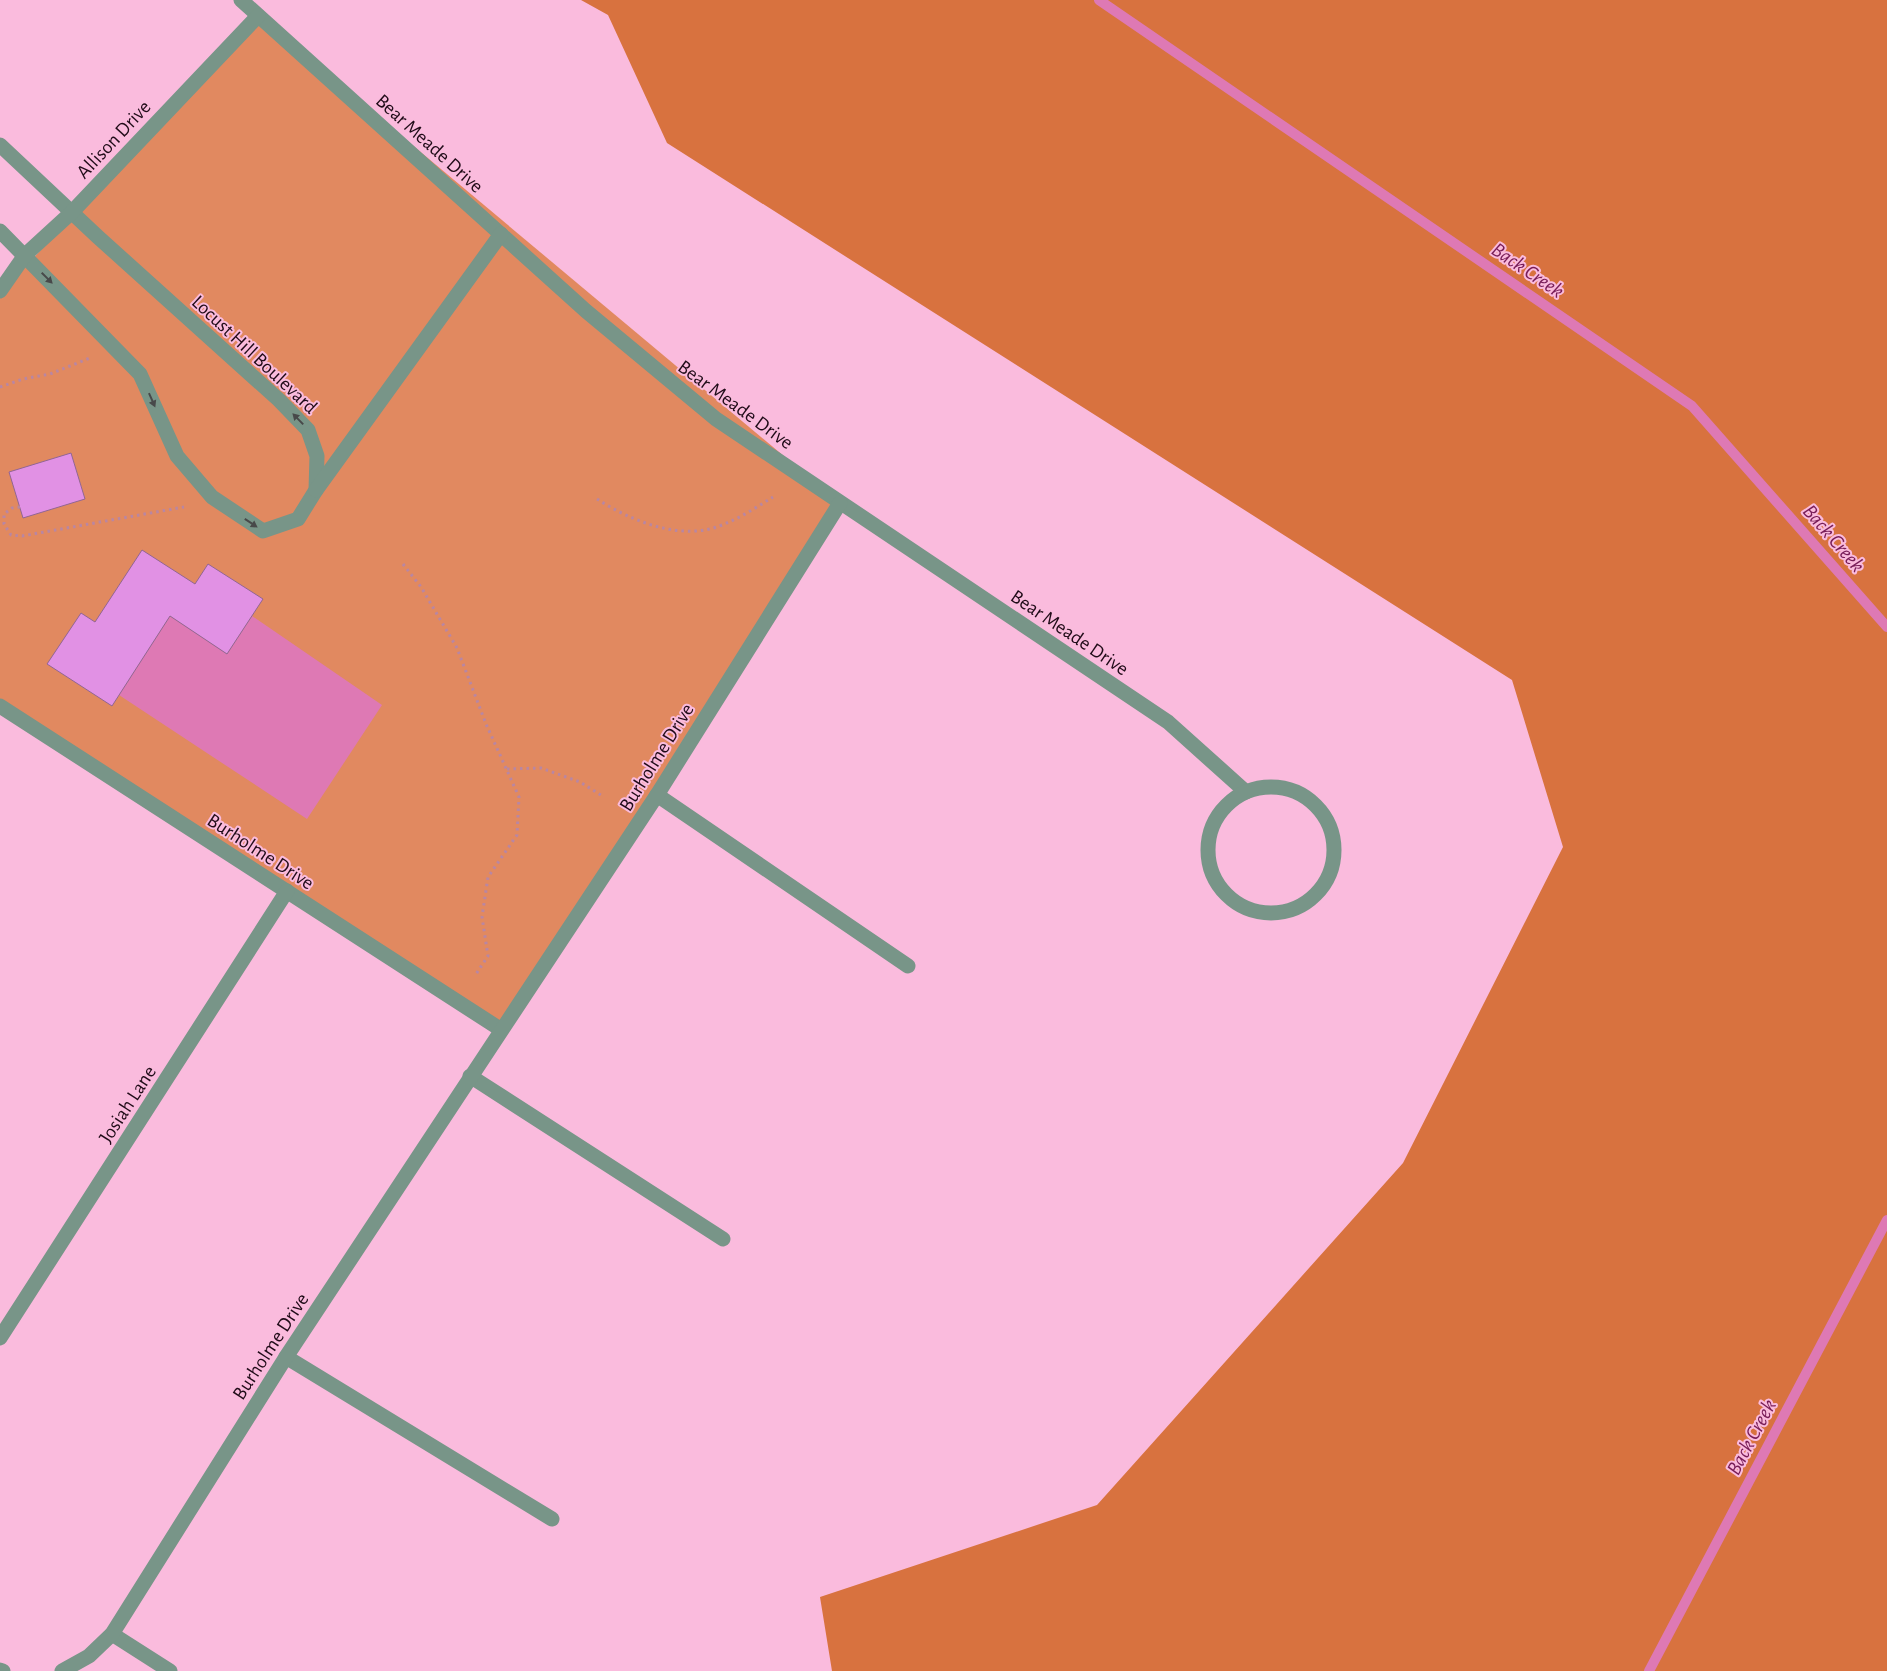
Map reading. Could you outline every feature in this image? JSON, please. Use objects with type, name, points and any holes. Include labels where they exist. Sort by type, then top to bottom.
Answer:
[{"type":"street","name":"Bear Meade Drive","points":[[240,0],[586,311],[716,419],[1168,722],[1246,792]]},
{"type":"street","name":"Allison Drive","points":[[0,291],[25,255],[72,212],[258,16]]},
{"type":"street","name":"Locust Hill Boulevard","points":[[0,145],[279,400],[308,430],[317,456],[316,490]]},
{"type":"street","points":[[0,230],[140,374],[177,456],[212,497],[263,531],[298,519],[316,490],[501,234]]},
{"type":"street","name":"Burholme Drive","points":[[62,1671],[89,1656],[112,1634],[286,1357],[500,1029],[657,795],[840,502]]},
{"type":"street","name":"Burholme Drive","points":[[0,706],[500,1029]]},
{"type":"street","points":[[1267,787],[1288,789],[1308,799],[1329,825],[1334,848],[1333,865],[1327,880],[1318,893],[1293,910],[1265,913],[1245,908],[1229,897],[1218,885],[1212,870],[1209,862],[1208,842],[1214,824],[1228,804],[1246,792],[1267,787]]},
{"type":"street","points":[[657,795],[908,966]]},
{"type":"street","name":"Josiah Lane","points":[[0,1338],[287,891]]},
{"type":"street","points":[[470,1076],[723,1239]]},
{"type":"street","points":[[286,1357],[552,1519]]},
{"type":"street","points":[[112,1634],[170,1671]]},
{"type":"path","points":[[0,387],[23,379],[50,374],[91,358]]},
{"type":"path","points":[[597,500],[653,525],[689,532],[720,526],[751,511],[773,496]]},
{"type":"path","points":[[20,507],[12,508],[4,514],[4,524],[11,535],[22,536],[184,507]]},
{"type":"path","points":[[403,564],[422,587],[457,648],[486,724],[519,797],[517,835],[488,877],[482,917],[488,956],[476,974]]},
{"type":"path","points":[[507,769],[541,768],[580,782],[604,797]]},
{"type":"shaded area","points":[[581,0],[1887,0],[1887,1671],[832,1671],[820,1597],[1097,1505],[1403,1163],[1563,847],[1512,680],[667,143],[608,15]]},
{"type":"shaded area","points":[[258,16],[840,503],[500,1029],[0,706],[0,294]]},
{"type":"shaded area","points":[[170,616],[227,654],[252,616],[382,705],[307,819],[119,695]]},
{"type":"building","points":[[71,453],[85,499],[23,518],[9,472]]},
{"type":"building","points":[[142,550],[195,584],[208,564],[263,599],[227,654],[170,616],[112,706],[47,664],[81,613],[95,622]]},
{"type":"waterway","name":"Back Creek","points":[[1099,0],[1692,406],[1887,627]]},
{"type":"waterway","name":"Back Creek","points":[[1649,1671],[1887,1220]]}]
